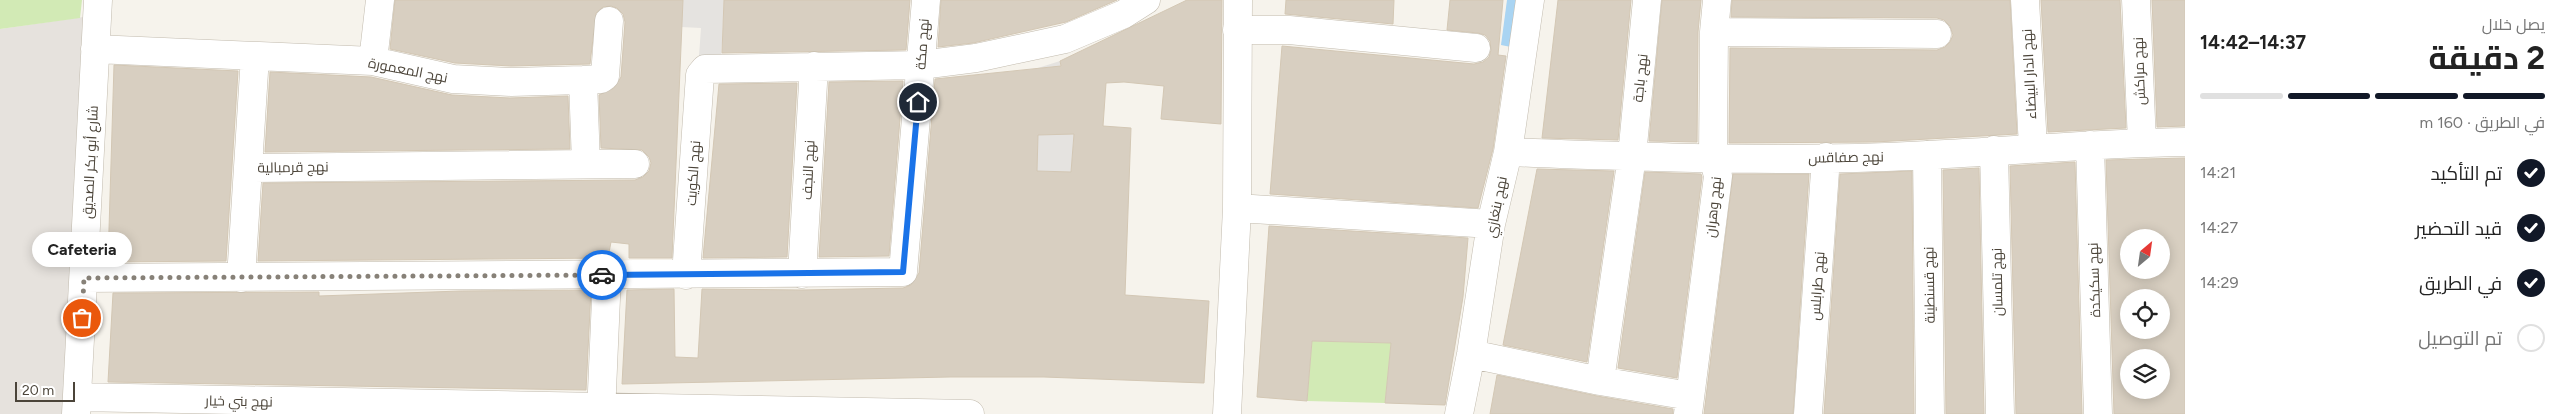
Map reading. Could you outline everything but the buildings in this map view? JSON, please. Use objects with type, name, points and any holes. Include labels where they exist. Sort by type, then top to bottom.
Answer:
[{"type":"street","name":"شارع أبو بكر الصديق","points":[[77,406],[98,0]]},
{"type":"street","points":[[373,61],[380,0]]},
{"type":"street","name":"نهج مكة","points":[[802,274],[898,273],[903,272],[905,268],[926,0]]},
{"type":"street","points":[[814,66],[921,65],[1003,53],[1065,39],[1124,14],[1146,0]]},
{"type":"street","points":[[1212,414],[1228,414],[1237,208],[1238,0]]},
{"type":"street","name":"نهج بنغازي","points":[[1459,414],[1471,354],[1492,224],[1508,152],[1530,0]]},
{"type":"street","name":"نهج باجة","points":[[1600,382],[1632,156],[1648,0]]},
{"type":"street","name":"نهج وهران","points":[[1689,405],[1718,176],[1714,157],[1714,32],[1717,0]]},
{"type":"street","name":"نهج الدار البيضاء","points":[[2025,0],[2033,147]]},
{"type":"street","name":"نهج مراكش","points":[[2136,0],[2142,143]]},
{"type":"street","name":"نهج المعمورة","points":[[95,49],[373,61],[453,79],[511,82],[583,80],[601,79],[606,76],[609,21]]},
{"type":"street","points":[[1237,30],[1289,30],[1476,48]]},
{"type":"street","points":[[1714,32],[1937,34]]},
{"type":"street","points":[[241,278],[253,168],[255,56]]},
{"type":"street","name":"نهج الكويت","points":[[686,275],[702,72],[705,69],[814,66]]},
{"type":"street","name":"نهج النجف","points":[[802,274],[814,66]]},
{"type":"street","points":[[583,80],[586,164]]},
{"type":"street","name":"نهج صفاقس","points":[[1508,152],[1632,156],[1826,157],[1927,155],[2033,147],[2185,142]]},
{"type":"street","name":"نهج سكيكدة","points":[[2090,145],[2098,414]]},
{"type":"street","name":"نهج تلمسان","points":[[1994,150],[2000,414]]},
{"type":"street","name":"نهج قسنطينة","points":[[1927,155],[1930,414]]},
{"type":"street","name":"نهج طرابلس","points":[[1808,414],[1826,157]]},
{"type":"street","name":"نهج قرمبالية","points":[[586,164],[635,164],[253,168],[586,164]]},
{"type":"street","points":[[1237,208],[1492,224]]},
{"type":"street","points":[[84,278],[802,274]]},
{"type":"street","points":[[601,411],[607,275]]},
{"type":"street","points":[[1471,354],[1600,382],[1689,405]]},
{"type":"street","name":"نهج بني خيار","points":[[77,406],[970,414]]},
{"type":"shaded area","points":[[683,0],[724,0],[721,64],[706,56],[699,56],[701,28],[681,27]]},
{"type":"shaded area","points":[[90,16],[74,414],[0,414],[0,29]]},
{"type":"shaded area","points":[[1060,61],[1062,110],[1074,134],[1071,172],[1037,171],[1038,68]]},
{"type":"green space","points":[[0,0],[82,0],[80,18],[0,29]]},
{"type":"green space","points":[[1312,341],[1391,343],[1385,403],[1307,401]]},
{"type":"water","points":[[1507,0],[1516,0],[1511,47],[1501,45]]},
{"type":"way so far","points":[[82,318],[84,278],[602,275]]},
{"type":"place","name":"Cafeteria","points":[[82,318]]},
{"type":"route","points":[[602,275],[879,274],[903,272],[905,268],[918,102]]}]
